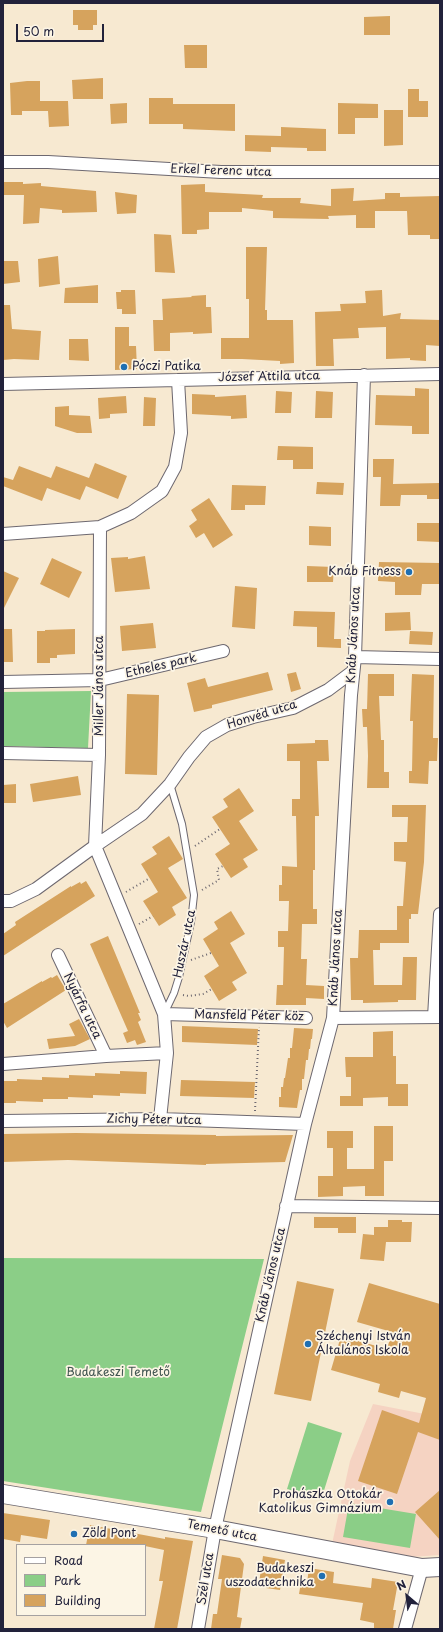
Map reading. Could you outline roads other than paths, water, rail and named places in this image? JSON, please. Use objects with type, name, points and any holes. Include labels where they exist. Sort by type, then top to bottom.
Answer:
[{"type":"main road","name":"Temető utca","points":[[3,1494],[215,1529],[422,1568],[440,1566]]},
{"type":"street","name":"Erkel Ferenc utca","points":[[3,162],[48,162],[221,172],[440,172]]},
{"type":"street","name":"József Attila utca","points":[[3,384],[440,374]]},
{"type":"street","name":"Knáb János utca","points":[[215,1529],[286,1206],[305,1124],[333,1018],[352,672],[355,657],[364,375]]},
{"type":"street","points":[[3,534],[100,527],[131,513],[162,491],[175,467],[181,433],[178,380]]},
{"type":"street","name":"Miller János utca","points":[[95,846],[99,755],[100,527]]},
{"type":"street","name":"Etheles park","points":[[3,682],[100,680],[223,651]]},
{"type":"street","points":[[355,657],[440,659]]},
{"type":"street","name":"Honvéd utca","points":[[3,901],[11,901],[36,889],[142,814],[170,784],[189,757],[206,737],[227,725],[253,717],[293,708],[328,690],[352,672]]},
{"type":"street","points":[[328,690],[351,695]]},
{"type":"street","points":[[3,753],[99,755]]},
{"type":"street","name":"Huszár utca","points":[[95,846],[164,1014],[167,1054],[160,1119]]},
{"type":"street","points":[[333,1018],[437,1017],[440,914]]},
{"type":"street","name":"Nyárfa utca","points":[[58,955],[106,1056]]},
{"type":"street","name":"Mansfeld Péter köz","points":[[164,1014],[306,1018]]},
{"type":"street","points":[[3,1064],[106,1056],[167,1054]]},
{"type":"street","name":"Zichy Péter utca","points":[[3,1121],[160,1119],[305,1124]]},
{"type":"street","points":[[286,1206],[440,1208]]},
{"type":"street","name":"Szél utca","points":[[198,1629],[215,1529]]},
{"type":"street","points":[[405,1629],[422,1568]]},
{"type":"lane","name":"Huszár utca","points":[[164,1014],[174,993],[191,922],[194,895],[182,824],[170,784]]},
{"type":"place","name":"Póczi Patika","points":[[124,367]]},
{"type":"place","name":"Knáb Fitness","points":[[409,572]]},
{"type":"place","name":"Széchenyi István Általános Iskola","points":[[308,1344]]},
{"type":"place","name":"Prohászka Ottokár Katolikus Gimnázium","points":[[390,1502]]},
{"type":"place","name":"Zöld Pont","points":[[74,1534]]},
{"type":"place","name":"Budakeszi uszodatechnika","points":[[322,1576]]},
{"type":"park label","name":"Budakeszi Temető","points":[[118,1373]]}]
